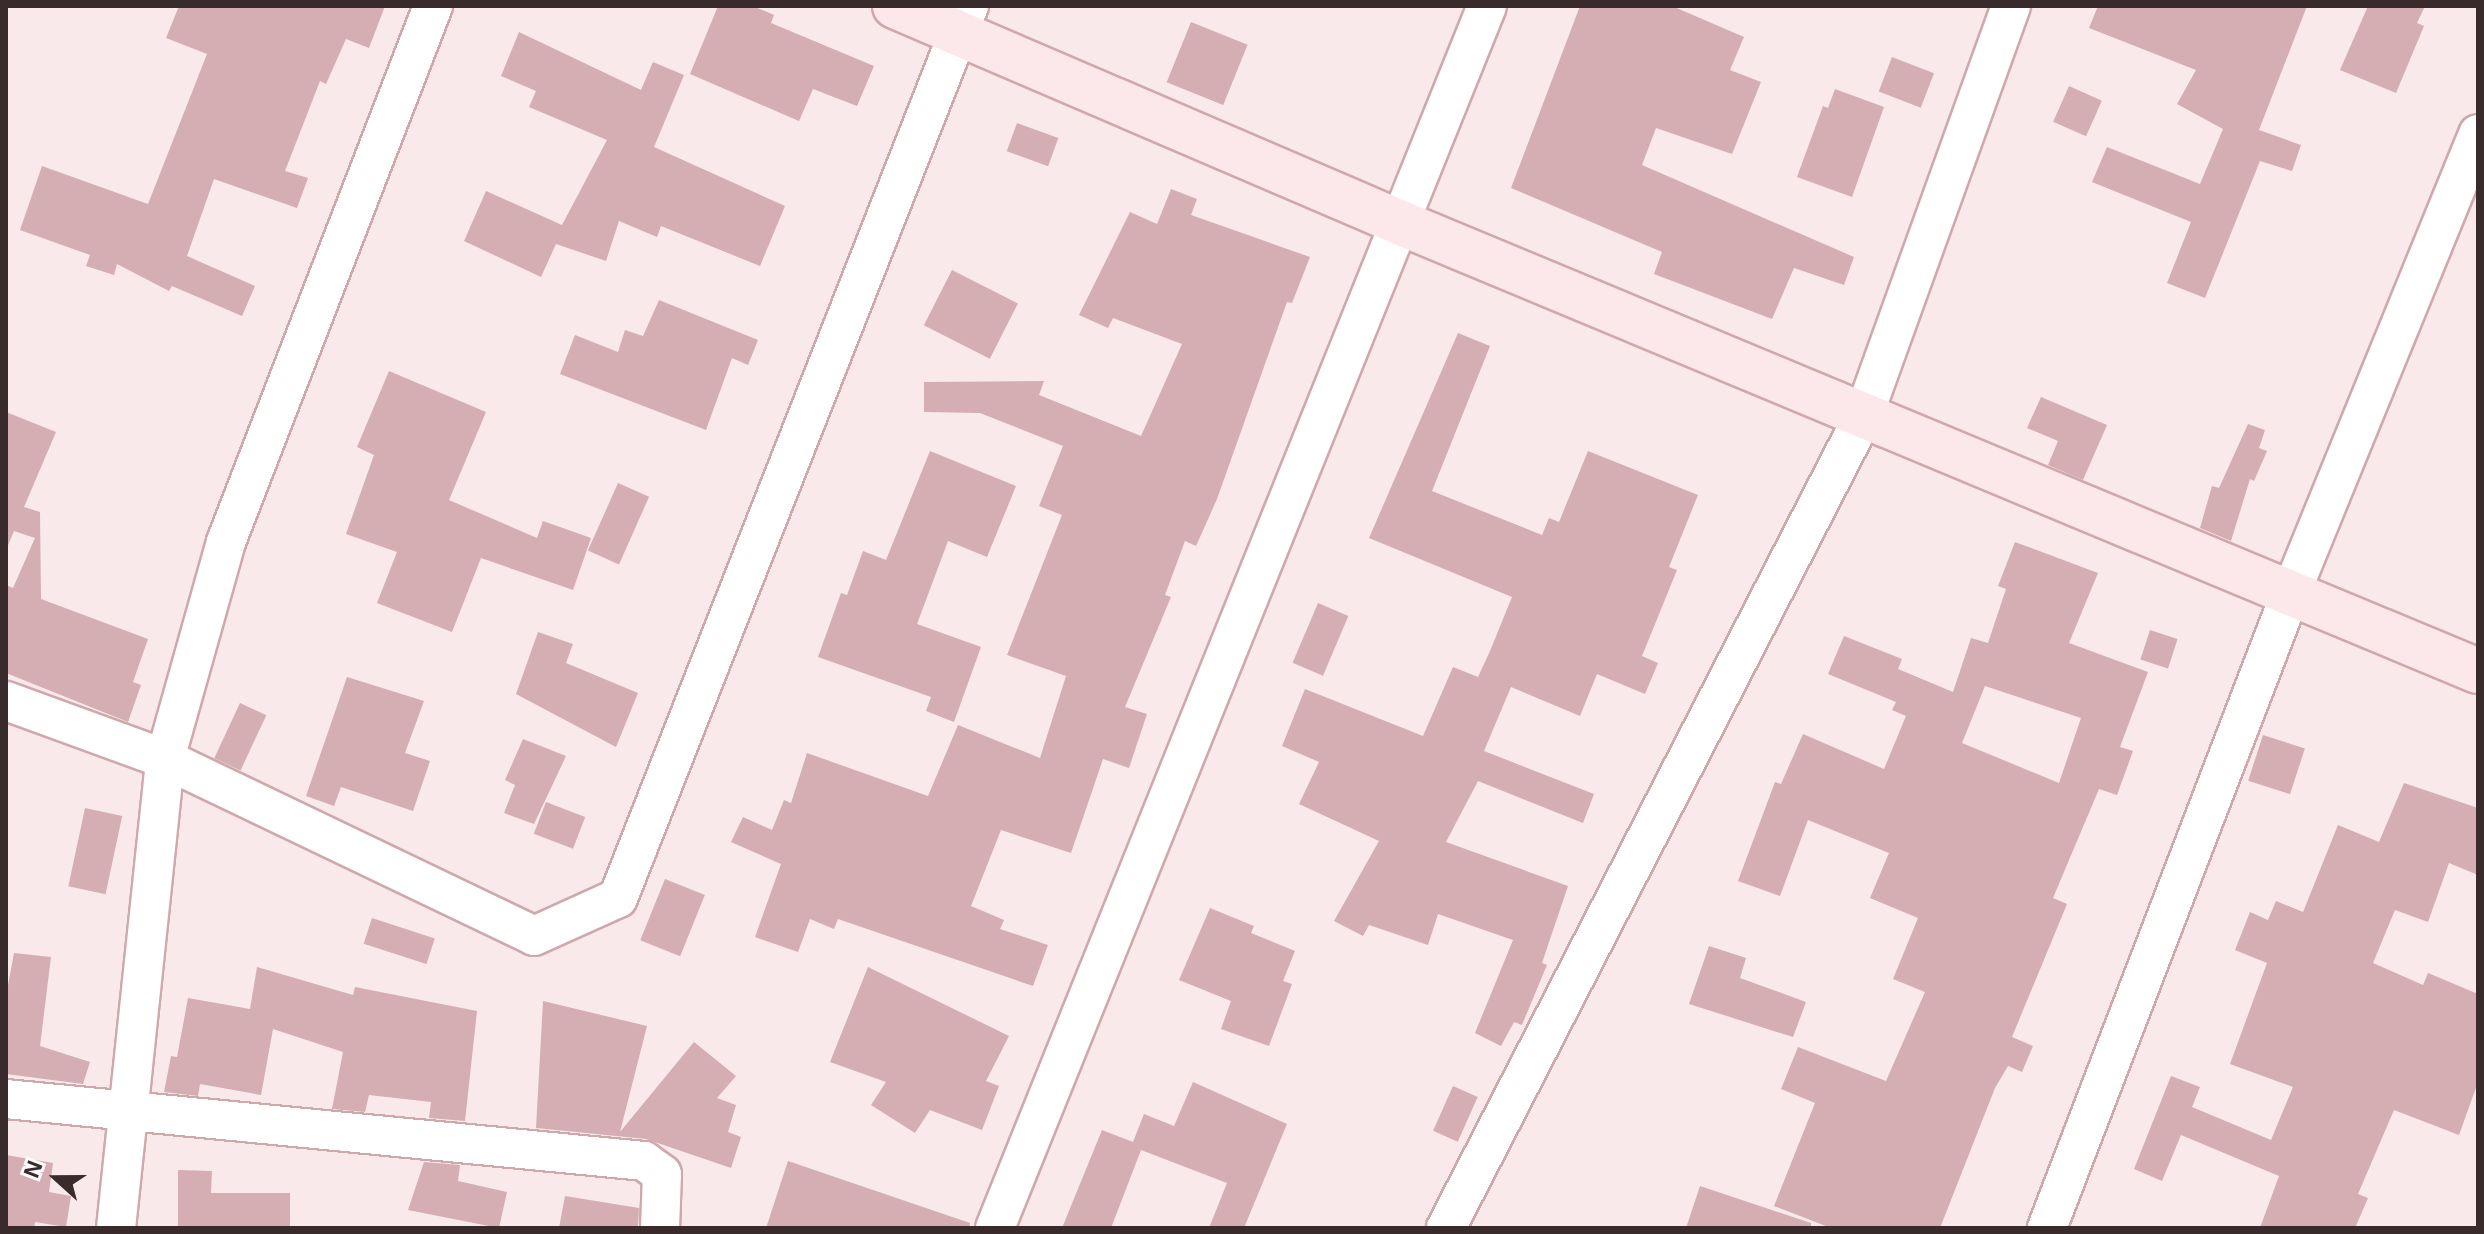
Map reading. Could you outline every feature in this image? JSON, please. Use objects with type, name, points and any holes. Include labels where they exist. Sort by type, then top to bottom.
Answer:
[{"type":"street","points":[[116,1228],[125,1112],[165,759],[226,542],[433,6]]},
{"type":"street","points":[[895,6],[963,19],[1401,223],[2478,671]]},
{"type":"street","points":[[995,1228],[1487,6]]},
{"type":"street","points":[[1446,1228],[1863,417],[2011,6]]},
{"type":"street","points":[[6,701],[165,759],[534,936],[618,898],[963,19]]},
{"type":"street","points":[[2047,1228],[2290,595],[2478,134]]},
{"type":"street","points":[[6,1099],[644,1161],[662,1174],[660,1228]]},
{"type":"building","points":[[179,6],[385,6],[369,48],[346,39],[326,84],[320,81],[285,171],[308,178],[297,208],[214,179],[187,256],[255,286],[242,316],[172,286],[169,291],[117,264],[114,275],[86,266],[90,255],[20,230],[42,166],[148,204],[207,54],[166,38]]},
{"type":"building","points":[[718,6],[753,6],[774,15],[771,23],[874,66],[857,106],[813,89],[799,121],[690,74]]},
{"type":"building","points":[[1580,6],[1672,6],[1744,37],[1730,70],[1761,82],[1732,154],[1656,128],[1642,165],[1854,257],[1844,285],[1794,268],[1772,319],[1654,274],[1662,252],[1511,188]]},
{"type":"building","points":[[2098,6],[2307,6],[2259,130],[2301,145],[2292,171],[2260,161],[2205,298],[2167,283],[2191,222],[2092,182],[2107,147],[2200,184],[2223,129],[2177,104],[2196,70],[2089,28]]},
{"type":"building","points":[[2368,6],[2425,6],[2417,23],[2424,26],[2396,93],[2340,70]]},
{"type":"building","points":[[1191,22],[1248,45],[1223,105],[1167,82]]},
{"type":"building","points":[[519,32],[641,90],[653,62],[684,75],[654,147],[785,206],[760,266],[661,226],[657,237],[619,221],[606,261],[556,244],[541,277],[464,241],[486,191],[562,225],[607,140],[529,107],[536,91],[501,76]]},
{"type":"building","points":[[1892,57],[1934,73],[1921,108],[1879,92]]},
{"type":"building","points":[[2069,86],[2102,101],[2086,136],[2053,122]]},
{"type":"building","points":[[1835,89],[1884,107],[1852,197],[1797,177],[1823,106],[1828,108]]},
{"type":"building","points":[[1017,123],[1058,138],[1048,166],[1007,151]]},
{"type":"building","points":[[1171,189],[1197,199],[1191,215],[1310,257],[1292,303],[1287,302],[1217,499],[1196,546],[1185,541],[1165,595],[1171,597],[1125,707],[1147,714],[1129,768],[1103,759],[1071,853],[1001,830],[971,906],[1004,920],[1000,929],[1048,945],[1033,986],[838,919],[834,929],[810,919],[798,952],[755,937],[781,864],[731,842],[743,817],[772,830],[784,800],[791,803],[807,753],[928,796],[958,725],[1040,758],[1066,676],[1007,655],[1062,515],[1039,506],[1063,446],[980,413],[924,412],[924,382],[1044,381],[1039,395],[1141,436],[1182,344],[1113,318],[1108,328],[1079,315],[1130,212],[1157,224]]},
{"type":"building","points":[[952,270],[1018,304],[990,359],[924,325]]},
{"type":"building","points":[[659,300],[758,340],[748,365],[732,358],[706,430],[560,374],[575,335],[618,352],[625,330],[643,336]]},
{"type":"building","points":[[1458,333],[1490,346],[1432,491],[1542,535],[1549,518],[1559,522],[1588,451],[1698,495],[1669,567],[1677,570],[1642,656],[1658,663],[1645,694],[1597,674],[1580,716],[1511,687],[1484,751],[1594,794],[1583,823],[1478,781],[1446,842],[1568,886],[1542,963],[1547,965],[1522,1025],[1514,1022],[1501,1046],[1475,1033],[1513,940],[1438,914],[1428,945],[1369,925],[1363,936],[1334,921],[1379,841],[1299,804],[1319,762],[1282,746],[1305,689],[1423,736],[1453,667],[1478,677],[1490,651],[1512,597],[1369,538]]},
{"type":"building","points":[[389,371],[486,412],[449,500],[537,538],[543,521],[591,538],[573,590],[481,558],[452,632],[377,603],[397,552],[346,534],[374,455],[357,447]]},
{"type":"building","points":[[2041,397],[2107,425],[2083,480],[2048,465],[2058,441],[2027,428]]},
{"type":"building","points":[[6,412],[56,432],[24,507],[40,512],[41,599],[148,639],[133,682],[141,685],[128,722],[6,673],[6,585],[13,588],[35,538],[14,531],[6,550]]},
{"type":"building","points":[[2248,424],[2265,430],[2259,448],[2267,451],[2254,481],[2250,479],[2231,541],[2200,528],[2212,486],[2219,488]]},
{"type":"building","points":[[930,451],[1016,486],[987,557],[948,541],[917,624],[981,647],[954,722],[926,711],[931,697],[818,657],[841,593],[847,595],[863,551],[886,560]]},
{"type":"building","points":[[618,483],[649,497],[619,564],[588,551]]},
{"type":"building","points":[[2015,542],[2098,573],[2069,643],[2148,672],[2120,747],[2133,751],[2117,795],[2099,789],[2053,898],[2067,904],[2012,1037],[2033,1046],[2022,1072],[2008,1066],[1995,1088],[1940,1228],[1831,1228],[1774,1206],[1815,1103],[1781,1089],[1798,1047],[1886,1081],[1925,992],[1893,979],[1918,918],[1870,898],[1889,853],[1808,820],[1780,896],[1738,881],[1775,782],[1781,784],[1803,734],[1884,769],[1906,716],[1892,710],[1896,702],[1828,674],[1844,636],[1902,659],[1898,669],[1953,692],[1971,638],[1988,643],[2006,589],[1998,586]],"holes":[[[1985,686],[2081,718],[2059,783],[1962,743]]]},
{"type":"building","points":[[1318,603],[1348,616],[1323,676],[1293,663]]},
{"type":"building","points":[[2150,630],[2178,639],[2168,668],[2140,659]]},
{"type":"building","points":[[538,632],[573,644],[566,663],[638,693],[616,747],[516,694]]},
{"type":"building","points":[[347,677],[424,701],[405,753],[430,761],[413,811],[341,787],[334,806],[306,796]]},
{"type":"building","points":[[240,703],[266,715],[241,771],[214,758]]},
{"type":"building","points":[[2263,735],[2305,749],[2290,794],[2248,781]]},
{"type":"building","points":[[523,739],[566,756],[534,824],[504,813],[515,785],[505,780]]},
{"type":"building","points":[[2404,783],[2478,808],[2478,875],[2449,863],[2428,922],[2395,910],[2373,963],[2423,985],[2428,973],[2478,994],[2478,1082],[2459,1135],[2394,1110],[2358,1194],[2368,1198],[2355,1228],[2260,1228],[2279,1176],[2181,1135],[2162,1181],[2134,1169],[2171,1076],[2200,1087],[2192,1107],[2271,1140],[2293,1087],[2230,1064],[2267,963],[2235,950],[2250,912],[2268,920],[2276,901],[2303,912],[2338,825],[2379,842]]},
{"type":"building","points":[[546,802],[585,817],[573,849],[534,834]]},
{"type":"building","points":[[85,808],[122,816],[106,894],[68,886]]},
{"type":"building","points":[[665,879],[705,895],[680,956],[640,940]]},
{"type":"building","points":[[1210,908],[1254,926],[1251,933],[1295,951],[1283,981],[1292,984],[1269,1046],[1221,1029],[1231,1001],[1179,980]]},
{"type":"building","points":[[372,918],[435,938],[426,964],[364,944]]},
{"type":"building","points":[[1709,946],[1746,958],[1740,978],[1806,1002],[1793,1037],[1689,1004]]},
{"type":"building","points":[[14,953],[51,957],[40,1046],[90,1062],[83,1084],[6,1074],[6,996]]},
{"type":"building","points":[[257,967],[353,995],[355,987],[477,1011],[465,1121],[429,1118],[431,1102],[369,1095],[365,1112],[332,1109],[343,1052],[273,1029],[261,1095],[200,1084],[198,1096],[164,1092],[171,1056],[177,1057],[188,998],[250,1009]]},
{"type":"building","points":[[868,967],[1009,1036],[986,1081],[999,1086],[982,1130],[930,1110],[915,1133],[871,1105],[886,1082],[830,1062]]},
{"type":"building","points":[[543,1001],[647,1026],[620,1132],[694,1042],[736,1076],[717,1098],[736,1105],[728,1132],[741,1137],[731,1168],[646,1139],[536,1128]]},
{"type":"building","points":[[1193,1082],[1287,1124],[1244,1228],[1209,1228],[1227,1183],[1141,1150],[1111,1228],[1062,1228],[1102,1130],[1133,1142],[1144,1114],[1174,1126]]},
{"type":"building","points":[[1453,1086],[1478,1097],[1458,1142],[1433,1131]]},
{"type":"building","points":[[6,1155],[53,1163],[49,1192],[71,1196],[66,1227],[35,1222],[34,1228],[6,1228]]},
{"type":"building","points":[[788,1161],[970,1223],[969,1228],[766,1228]]},
{"type":"building","points":[[424,1162],[460,1165],[458,1181],[507,1192],[499,1228],[408,1210]]},
{"type":"building","points":[[178,1170],[212,1171],[211,1193],[290,1193],[290,1228],[178,1228]]},
{"type":"building","points":[[1700,1186],[1811,1223],[1811,1228],[1686,1228]]},
{"type":"building","points":[[565,1196],[639,1208],[638,1228],[559,1228]]}]
